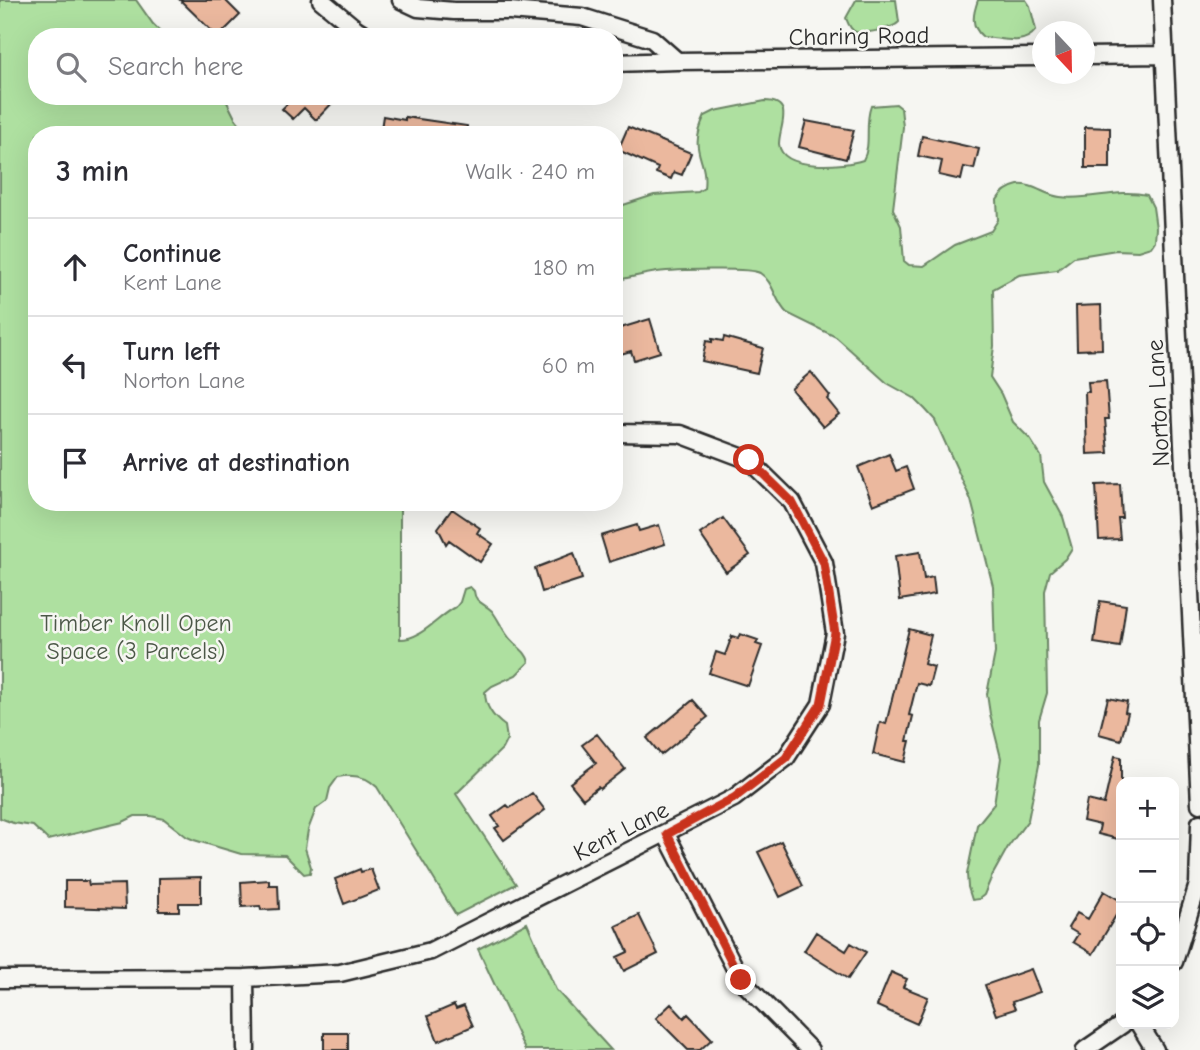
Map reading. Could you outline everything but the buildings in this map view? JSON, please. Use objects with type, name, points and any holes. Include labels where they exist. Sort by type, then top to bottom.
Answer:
[{"type":"street","points":[[321,0],[355,28]]},
{"type":"street","points":[[401,0],[418,8],[582,17],[619,28]]},
{"type":"street","name":"Norton Lane","points":[[1162,0],[1200,804]]},
{"type":"street","points":[[623,29],[652,38],[677,61]]},
{"type":"street","points":[[1095,56],[1163,55]]},
{"type":"street","name":"Charing Road","points":[[623,63],[1032,57]]},
{"type":"street","name":"Kent Lane","points":[[0,979],[245,978],[340,973],[431,951],[734,798],[786,758],[821,704],[835,633],[824,563],[792,502],[749,460],[680,434],[623,433]]},
{"type":"street","points":[[1179,946],[1198,884],[1200,823]]},
{"type":"street","points":[[667,834],[741,980],[810,1050]]},
{"type":"street","points":[[245,978],[246,1050]]},
{"type":"street","points":[[1085,1050],[1116,1029]]},
{"type":"street","points":[[1142,1029],[1155,1050]]},
{"type":"green space","name":"Timber Knoll Open Space (3 Parcels)","points":[[0,0],[136,0],[157,28],[28,28],[28,105],[228,105],[242,126],[28,126],[28,511],[400,511],[400,639],[422,632],[456,607],[464,589],[470,587],[478,600],[492,611],[508,637],[529,662],[516,675],[485,692],[491,712],[505,726],[507,739],[502,749],[456,794],[516,884],[456,915],[377,787],[364,778],[354,776],[338,777],[330,788],[327,801],[316,809],[305,848],[311,867],[310,873],[304,874],[285,855],[241,854],[194,840],[164,819],[151,816],[135,816],[123,822],[48,840],[33,826],[0,818]]},
{"type":"green space","points":[[856,0],[896,0],[899,22],[878,30],[854,31],[846,18]]},
{"type":"green space","points":[[978,0],[1026,0],[1034,21],[1032,34],[1019,40],[983,37],[976,29],[975,10]]},
{"type":"green space","points":[[765,101],[778,104],[783,111],[779,144],[783,153],[802,163],[829,165],[863,160],[871,106],[896,104],[901,108],[903,127],[893,209],[901,226],[904,261],[909,265],[924,266],[955,245],[991,231],[998,220],[997,200],[1006,190],[1018,185],[1071,198],[1136,193],[1147,195],[1153,207],[1156,228],[1155,241],[1151,247],[1138,251],[1116,250],[1074,257],[1057,270],[1019,275],[993,289],[994,346],[990,377],[1013,422],[1030,439],[1041,456],[1044,482],[1063,517],[1072,548],[1065,559],[1050,572],[1045,591],[1047,693],[1039,720],[1039,765],[1028,820],[1008,847],[984,895],[979,899],[972,900],[967,874],[977,825],[994,804],[1001,758],[987,694],[995,653],[993,586],[971,500],[935,420],[914,398],[887,383],[836,337],[787,313],[760,273],[678,270],[623,279],[623,205],[654,195],[698,192],[704,188],[698,139],[705,116],[715,111]]},
{"type":"green space","points":[[527,923],[556,990],[611,1050],[525,1050],[478,949]]},
{"type":"route","points":[[741,980],[667,834],[734,798],[786,758],[821,704],[835,633],[824,563],[792,502],[749,460]]}]
